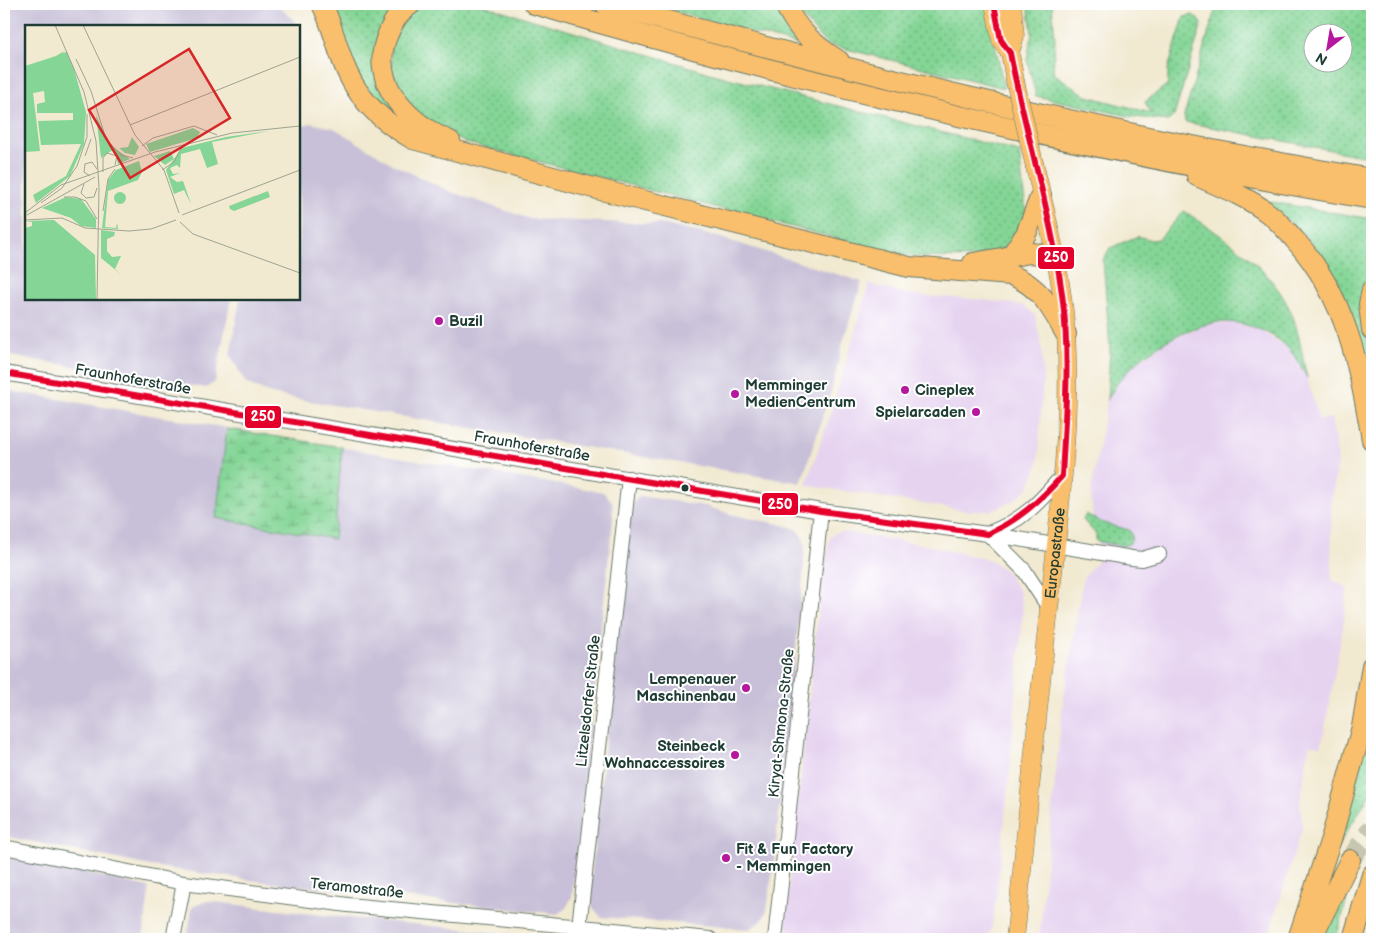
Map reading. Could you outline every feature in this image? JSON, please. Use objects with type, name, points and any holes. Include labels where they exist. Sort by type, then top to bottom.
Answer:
[{"type":"highway","points":[[322,4],[330,19],[347,73],[362,96],[389,125],[413,139],[601,190],[909,268],[948,272],[1004,265],[1030,253],[1055,255]]},
{"type":"highway","points":[[411,4],[394,20],[383,45],[384,73],[397,103],[412,118],[445,139],[496,155],[902,259],[942,264],[1004,265],[1038,290],[1066,334]]},
{"type":"highway","points":[[534,4],[853,91],[1048,137],[1147,147],[1206,149],[1372,179]]},
{"type":"highway","points":[[605,4],[624,4]]},
{"type":"highway","points":[[605,4],[1147,147],[1239,195],[1269,213],[1304,249],[1331,289],[1349,336],[1372,440]]},
{"type":"highway","points":[[785,4],[801,31],[814,44],[857,72]]},
{"type":"highway","points":[[1199,173],[1372,199]]},
{"type":"highway","points":[[1004,265],[1026,234],[1041,195]]},
{"type":"highway","points":[[1372,290],[1369,304],[1372,330]]},
{"type":"highway","points":[[1298,939],[1332,836],[1362,728],[1372,666]]},
{"type":"highway","points":[[1311,939],[1350,860]]},
{"type":"highway","points":[[1353,939],[1372,875]]},
{"type":"main road","name":"Europastraße","points":[[994,4],[1001,40],[1010,53],[1055,255],[1066,334],[1062,476],[1015,939]]},
{"type":"main road","name":"Europastraße","points":[[1010,53],[1015,36],[1012,4]]},
{"type":"street","name":"Fraunhoferstraße","points":[[4,373],[821,511],[988,534],[1137,558],[1151,557],[1159,554]]},
{"type":"street","points":[[1049,608],[1024,570],[988,534],[1010,525],[1023,517],[1062,476]]},
{"type":"street","name":"Litzelsdorfer Straße","points":[[579,927],[629,478]]},
{"type":"street","name":"Kiryat-Shmona-Straße","points":[[775,939],[821,511]]},
{"type":"street","name":"Teramostraße","points":[[4,847],[184,883],[348,904],[710,939]]},
{"type":"street","points":[[173,939],[184,883]]},
{"type":"shaded area","points":[[4,4],[277,4],[295,22],[294,25],[25,25],[25,300],[231,300],[215,382],[206,388],[4,355]]},
{"type":"shaded area","points":[[311,123],[334,128],[396,166],[451,192],[530,219],[661,224],[718,237],[862,282],[843,341],[832,388],[801,483],[297,399],[268,393],[246,383],[230,355],[240,300],[300,300],[300,127]]},
{"type":"shaded area","points":[[869,284],[911,295],[1015,304],[1024,306],[1035,315],[1041,343],[1043,377],[1038,464],[1029,487],[1013,501],[990,511],[968,511],[806,485],[832,409]]},
{"type":"shaded area","points":[[1235,323],[1258,329],[1289,348],[1307,378],[1319,420],[1331,418],[1338,461],[1331,501],[1332,580],[1347,588],[1344,620],[1324,734],[1321,746],[1309,745],[1300,802],[1302,828],[1267,939],[1039,939],[1062,711],[1083,578],[1097,562],[1099,539],[1093,523],[1091,492],[1107,401],[1115,384],[1128,370],[1164,342],[1208,324]]},
{"type":"shaded area","points":[[4,390],[603,492],[612,501],[613,518],[572,897],[566,908],[557,914],[265,882],[151,866],[4,836]]},
{"type":"shaded area","points":[[640,496],[705,506],[730,514],[783,525],[796,529],[803,537],[805,546],[803,577],[774,862],[767,910],[762,921],[749,929],[601,917],[592,907],[590,890],[629,519],[633,503]]},
{"type":"shaded area","points":[[843,532],[925,545],[990,560],[1007,572],[1020,593],[1023,611],[1010,769],[996,901],[991,930],[986,939],[840,939],[799,935],[790,931],[785,924],[822,577],[830,538],[835,533]]},
{"type":"shaded area","points":[[4,854],[148,887],[143,939],[4,939]]},
{"type":"shaded area","points":[[207,901],[303,913],[562,939],[187,939],[192,907]]},
{"type":"green space","points":[[329,4],[402,4],[377,48],[423,137],[367,95]]},
{"type":"green space","points":[[421,4],[480,4],[720,76],[1019,152],[1026,213],[1011,246],[974,258],[920,257],[893,253],[467,143],[442,132],[420,117],[394,86],[390,43],[412,10]]},
{"type":"green space","points":[[688,4],[780,4],[808,48],[666,9]]},
{"type":"green space","points":[[791,4],[987,4],[1004,88],[826,44]]},
{"type":"green space","points":[[1028,4],[1052,4],[1055,39],[1053,73],[1087,96],[1151,113],[1145,102],[1168,84],[1168,69],[1184,17],[1193,15],[1202,23],[1174,116],[1168,121],[1128,116],[1036,96],[1027,60],[1032,33]]},
{"type":"green space","points":[[1217,4],[1372,4],[1372,158],[1185,122],[1184,116]]},
{"type":"green space","points":[[1260,200],[1372,219],[1372,269],[1366,282],[1362,306],[1366,336],[1372,356],[1372,397],[1349,314],[1332,275],[1308,239],[1291,223]]},
{"type":"green space","points":[[1184,211],[1231,243],[1261,269],[1274,284],[1285,299],[1293,317],[1307,378],[1292,352],[1272,336],[1251,326],[1218,322],[1178,335],[1149,352],[1124,375],[1107,401],[1110,348],[1103,260],[1110,248],[1138,236],[1151,240],[1159,239]]},
{"type":"green space","points":[[227,429],[342,447],[334,539],[216,518]]},
{"type":"green space","points":[[1086,514],[1103,523],[1129,530],[1132,537],[1131,541],[1129,544],[1122,546],[1096,541],[1096,534],[1083,520]]},
{"type":"green space","points":[[1372,707],[1372,791],[1336,849]]},
{"type":"green space","points":[[1344,893],[1348,895],[1336,939],[1322,939]]},
{"type":"tunnel","points":[[1350,860],[1372,828]]},
{"type":"transit line","name":"250","points":[[4,373],[821,511],[988,534],[1009,523],[1028,509],[1062,476],[1067,367],[1063,302],[1053,239],[1010,53],[1001,40],[994,4]]},
{"type":"place","name":"Buzil","points":[[439,321]]},
{"type":"place","name":"Cineplex","points":[[905,390]]},
{"type":"place","name":"Memminger MedienCentrum","points":[[735,394]]},
{"type":"place","name":"Spielarcaden","points":[[976,412]]},
{"type":"place","name":"Lempenauer Maschinenbau","points":[[746,688]]},
{"type":"place","name":"Steinbeck Wohnaccessoires","points":[[735,755]]},
{"type":"place","name":"Fit & Fun Factory - Memmingen","points":[[726,858]]}]
